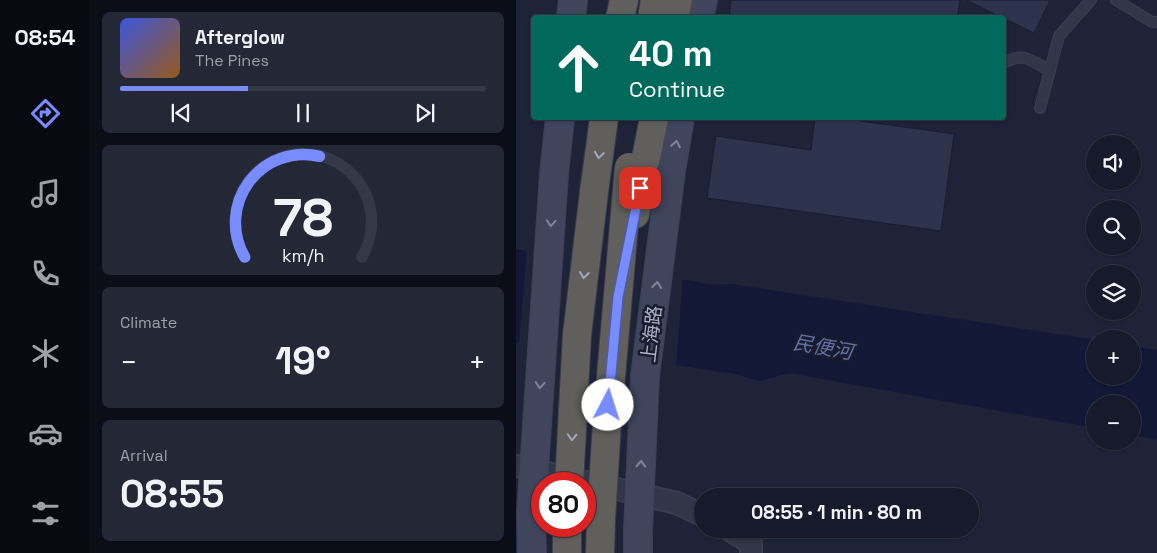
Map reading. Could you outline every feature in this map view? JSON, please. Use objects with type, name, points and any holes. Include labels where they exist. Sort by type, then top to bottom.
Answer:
[{"type":"highway","points":[[615,15],[616,0]]},
{"type":"highway","points":[[621,15],[624,0]]},
{"type":"highway","points":[[652,15],[655,0]]},
{"type":"highway","points":[[675,15],[678,0]]},
{"type":"highway","points":[[570,472],[577,335],[604,120]]},
{"type":"highway","name":"上海路","points":[[600,553],[618,297],[637,168],[637,120]]},
{"type":"highway","points":[[637,168],[653,120]]},
{"type":"highway","points":[[567,537],[567,553]]},
{"type":"main road","points":[[571,15],[573,0]]},
{"type":"main road","points":[[700,15],[703,0]]},
{"type":"main road","points":[[532,553],[532,514],[554,174],[560,120]]},
{"type":"main road","name":"上海路","points":[[638,542],[646,376],[671,171],[680,120]]},
{"type":"street","points":[[516,466],[677,503],[694,511]]},
{"type":"street","points":[[743,538],[751,543],[751,553]]},
{"type":"lane","points":[[1040,108],[1059,36],[1091,0]]},
{"type":"lane","points":[[1116,0],[1144,18],[1157,22]]},
{"type":"lane","points":[[1006,62],[1013,57],[1022,56],[1050,71]]},
{"type":"water","name":"民便河","points":[[516,249],[713,285],[731,284],[1086,339],[1086,385],[1141,385],[1141,347],[1157,350],[1157,440],[1141,437],[1141,395],[1086,395],[1086,426],[789,373],[759,381],[736,374],[519,342],[516,344]]},
{"type":"pier","points":[[527,249],[683,277],[676,368],[519,345]]},
{"type":"building","points":[[731,0],[960,0],[958,15],[729,15]]},
{"type":"building","points":[[966,0],[1050,0],[1034,33],[1006,19],[1006,15],[997,15]]},
{"type":"building","points":[[815,120],[854,120],[954,134],[941,231],[707,198],[716,136],[811,150]]},
{"type":"route","points":[[608,405],[618,297],[640,188]]}]
